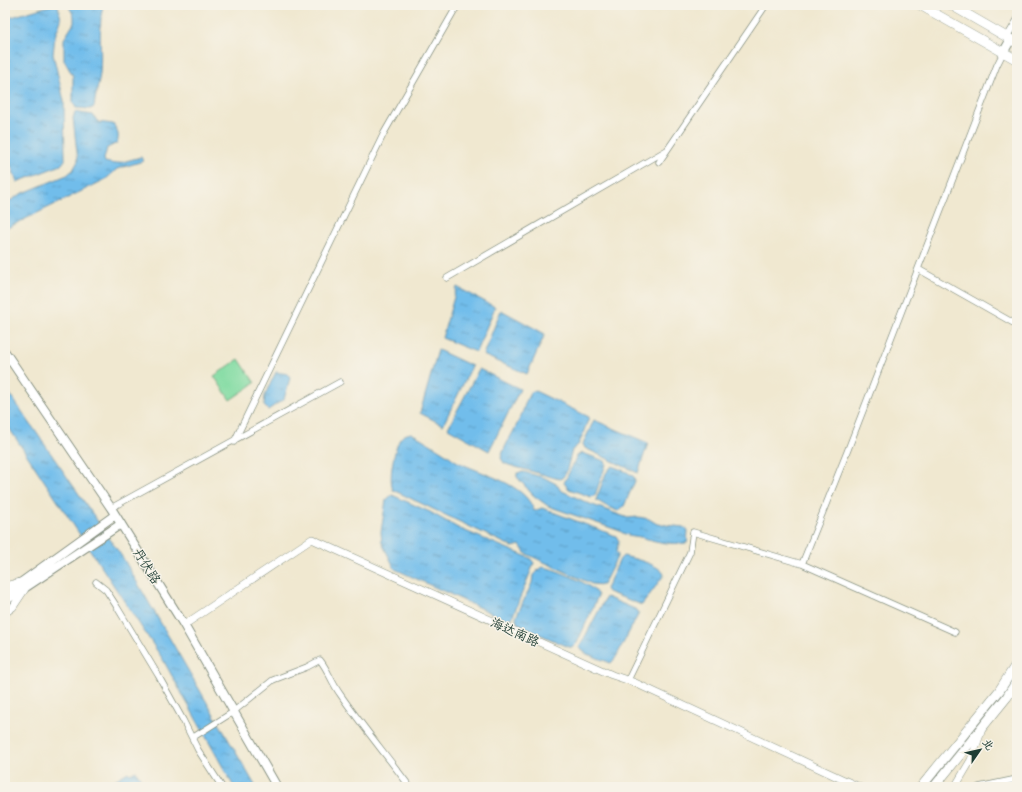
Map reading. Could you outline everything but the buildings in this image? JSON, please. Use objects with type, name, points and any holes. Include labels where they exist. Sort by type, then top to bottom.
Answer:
[{"type":"main road","points":[[920,5],[1017,60]]},
{"type":"main road","points":[[951,5],[1012,40],[1003,53]]},
{"type":"main road","name":"丹伏路","points":[[5,352],[121,524],[184,625],[277,787]]},
{"type":"main road","points":[[5,601],[80,540],[103,524],[113,512]]},
{"type":"main road","points":[[5,594],[24,585],[121,524]]},
{"type":"main road","points":[[921,787],[999,691],[1017,663]]},
{"type":"main road","points":[[934,787],[982,728],[1017,681]]},
{"type":"main road","points":[[975,721],[982,728]]},
{"type":"street","points":[[234,442],[384,133],[454,11],[459,5]]},
{"type":"street","points":[[659,162],[766,5]]},
{"type":"street","points":[[1012,40],[1017,20]]},
{"type":"street","points":[[802,564],[1003,53]]},
{"type":"street","points":[[447,278],[667,150]]},
{"type":"street","points":[[918,269],[1017,325]]},
{"type":"street","points":[[113,512],[340,382]]},
{"type":"street","points":[[628,680],[690,552],[694,532],[802,564],[955,632]]},
{"type":"street","name":"海达南路","points":[[184,625],[312,539],[612,675],[628,680],[859,787]]},
{"type":"street","points":[[96,582],[106,590],[117,607],[194,736],[222,787]]},
{"type":"street","points":[[5,586],[24,585],[13,607],[5,613]]},
{"type":"street","points":[[194,736],[222,720],[273,680],[307,667],[320,660],[328,670],[335,687],[354,715],[410,787]]},
{"type":"street","points":[[955,787],[971,760],[982,728]]},
{"type":"street","points":[[979,787],[1017,779]]},
{"type":"green space","points":[[239,359],[255,383],[230,400],[214,376]]},
{"type":"water","points":[[52,5],[58,5],[61,20],[55,36],[53,54],[64,101],[65,160],[61,165],[17,182],[5,149],[5,19]]},
{"type":"water","points":[[68,5],[103,5],[99,77],[94,107],[90,109],[76,108],[73,102],[73,76],[64,60],[64,39],[74,23],[74,16]]},
{"type":"water","points":[[75,112],[93,115],[98,122],[113,124],[118,133],[118,140],[117,143],[107,148],[104,159],[105,162],[115,164],[141,157],[143,161],[117,169],[106,179],[5,229],[5,204],[21,194],[67,175],[73,170],[78,161],[73,118]]},
{"type":"water","points":[[457,287],[495,307],[476,352],[442,338]]},
{"type":"water","points":[[501,310],[545,334],[527,374],[483,355]]},
{"type":"water","points":[[438,350],[472,366],[443,425],[420,413]]},
{"type":"water","points":[[479,369],[520,389],[489,451],[448,428]]},
{"type":"water","points":[[276,372],[288,374],[290,378],[284,399],[268,410],[264,406],[265,395]]},
{"type":"water","points":[[5,387],[123,558],[256,787],[234,787],[162,658],[5,422]]},
{"type":"water","points":[[535,391],[589,417],[579,444],[572,450],[566,473],[559,479],[509,465],[504,463],[501,458],[518,423],[527,398],[531,392]]},
{"type":"water","points":[[594,420],[648,443],[638,473],[585,448],[583,444]]},
{"type":"water","points":[[411,433],[456,461],[512,486],[522,493],[529,501],[534,511],[542,508],[616,536],[619,541],[616,552],[618,555],[603,585],[592,584],[525,553],[520,545],[513,547],[393,490],[391,472],[396,450],[400,439]]},
{"type":"water","points":[[582,453],[605,461],[606,464],[595,495],[591,497],[569,489],[564,483],[577,456]]},
{"type":"water","points":[[612,466],[627,472],[634,477],[635,481],[624,506],[618,511],[596,500],[606,473]]},
{"type":"water","points":[[524,472],[545,478],[558,485],[560,490],[590,504],[628,518],[638,517],[649,519],[657,524],[683,527],[688,530],[687,543],[665,543],[628,535],[548,506],[533,495],[517,477],[517,473]]},
{"type":"water","points":[[392,495],[430,512],[458,528],[530,558],[534,563],[512,618],[507,620],[502,618],[395,569],[382,543],[381,532],[386,500]]},
{"type":"water","points":[[623,556],[653,565],[662,571],[664,575],[642,605],[608,592],[606,589],[620,559]]},
{"type":"water","points":[[544,567],[566,574],[583,582],[595,591],[598,596],[577,643],[573,647],[569,647],[517,623],[516,617],[532,583],[533,575],[540,568]]},
{"type":"water","points":[[606,597],[637,610],[639,613],[616,657],[611,663],[587,654],[579,648]]},
{"type":"water","points":[[136,771],[146,787],[103,787],[128,772],[130,774]]}]
